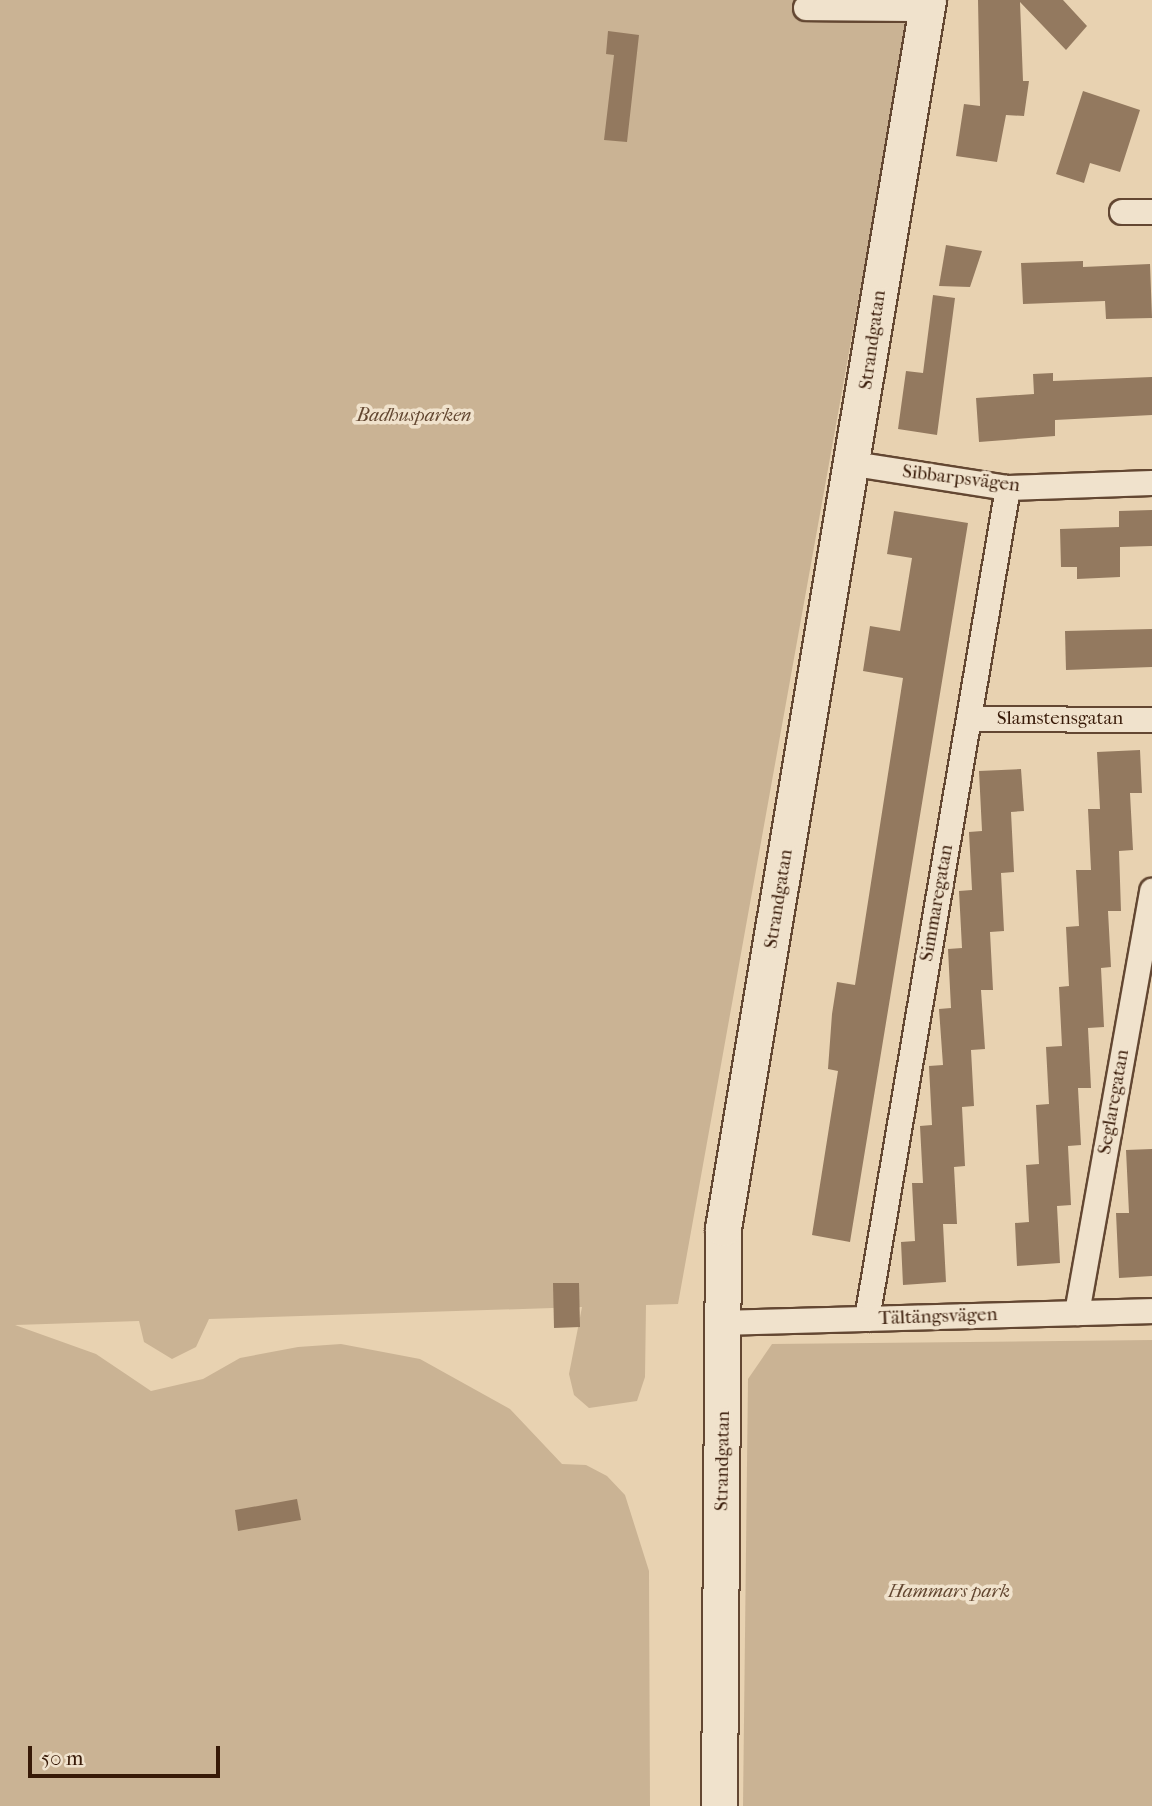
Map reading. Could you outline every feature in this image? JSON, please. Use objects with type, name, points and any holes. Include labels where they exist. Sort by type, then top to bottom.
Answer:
[{"type":"street","points":[[806,8],[928,5]]},
{"type":"street","name":"Strandgatan","points":[[719,1806],[723,1228],[854,464],[928,5]]},
{"type":"street","points":[[1122,212],[1152,212]]},
{"type":"street","name":"Sibbarpsvägen","points":[[854,464],[1008,488],[1152,483]]},
{"type":"street","name":"Simmaregatan","points":[[867,1319],[1008,488]]},
{"type":"street","name":"Slamstensgatan","points":[[969,719],[1152,720]]},
{"type":"street","name":"Seglaregatan","points":[[1077,1313],[1152,891]]},
{"type":"street","name":"Tältängsvägen","points":[[723,1323],[1152,1311]]},
{"type":"green space","name":"Badhusparken","points":[[0,0],[905,0],[908,24],[678,1304],[646,1305],[645,1377],[637,1401],[589,1408],[574,1395],[569,1374],[582,1307],[209,1319],[196,1347],[172,1359],[144,1342],[139,1321],[15,1325],[96,1354],[151,1391],[203,1379],[240,1358],[298,1347],[341,1344],[420,1359],[510,1409],[562,1464],[586,1465],[607,1476],[625,1495],[649,1571],[650,1806],[0,1806]]},
{"type":"green space","name":"Hammars park","points":[[1152,1340],[1152,1806],[743,1806],[748,1379],[772,1344]]},
{"type":"building","points":[[978,0],[1063,0],[1087,26],[1066,50],[1020,2],[1023,81],[1029,81],[1024,116],[1006,115],[997,162],[956,156],[964,104],[980,106]]},
{"type":"building","points":[[608,31],[639,35],[627,142],[604,140],[614,55],[606,54]]},
{"type":"building","points":[[1083,91],[1140,110],[1120,172],[1090,163],[1084,183],[1056,174]]},
{"type":"building","points":[[946,245],[982,251],[970,287],[939,286]]},
{"type":"building","points":[[1083,261],[1083,267],[1150,264],[1152,318],[1106,319],[1105,301],[1023,304],[1021,263]]},
{"type":"building","points":[[933,295],[955,298],[937,435],[898,429],[906,371],[923,373]]},
{"type":"building","points":[[1053,373],[1053,381],[1152,377],[1152,415],[1055,420],[1055,436],[979,442],[976,398],[1034,394],[1033,374]]},
{"type":"building","points":[[1152,510],[1152,546],[1120,547],[1120,577],[1077,579],[1077,567],[1061,567],[1060,529],[1119,527],[1119,511]]},
{"type":"building","points":[[894,511],[968,523],[850,1242],[812,1235],[838,1071],[828,1069],[837,982],[855,985],[903,678],[863,671],[870,626],[900,631],[912,558],[887,554]]},
{"type":"building","points":[[1152,629],[1152,667],[1066,670],[1065,631]]},
{"type":"building","points":[[1140,750],[1142,793],[1130,793],[1133,850],[1119,851],[1121,911],[1108,911],[1111,967],[1101,968],[1104,1027],[1088,1028],[1091,1088],[1078,1088],[1081,1145],[1068,1146],[1071,1205],[1057,1206],[1060,1263],[1017,1266],[1015,1223],[1029,1222],[1026,1165],[1039,1164],[1036,1105],[1049,1104],[1046,1047],[1062,1046],[1059,987],[1069,986],[1066,927],[1079,926],[1076,870],[1091,870],[1088,809],[1100,809],[1097,752]]},
{"type":"building","points":[[1021,769],[1024,811],[1011,812],[1014,872],[1001,873],[1004,931],[990,932],[993,990],[981,990],[985,1049],[971,1050],[974,1106],[962,1107],[965,1166],[954,1167],[957,1224],[943,1224],[946,1282],[903,1285],[901,1242],[915,1241],[912,1183],[923,1183],[920,1126],[932,1125],[929,1066],[943,1065],[939,1009],[951,1008],[948,949],[962,948],[959,891],[972,890],[969,832],[982,831],[979,771]]},
{"type":"building","points":[[1152,1149],[1152,1276],[1119,1278],[1116,1213],[1129,1213],[1126,1150]]},
{"type":"building","points":[[553,1283],[579,1283],[580,1327],[554,1328]]},
{"type":"building","points":[[297,1499],[301,1520],[238,1531],[235,1510]]}]
